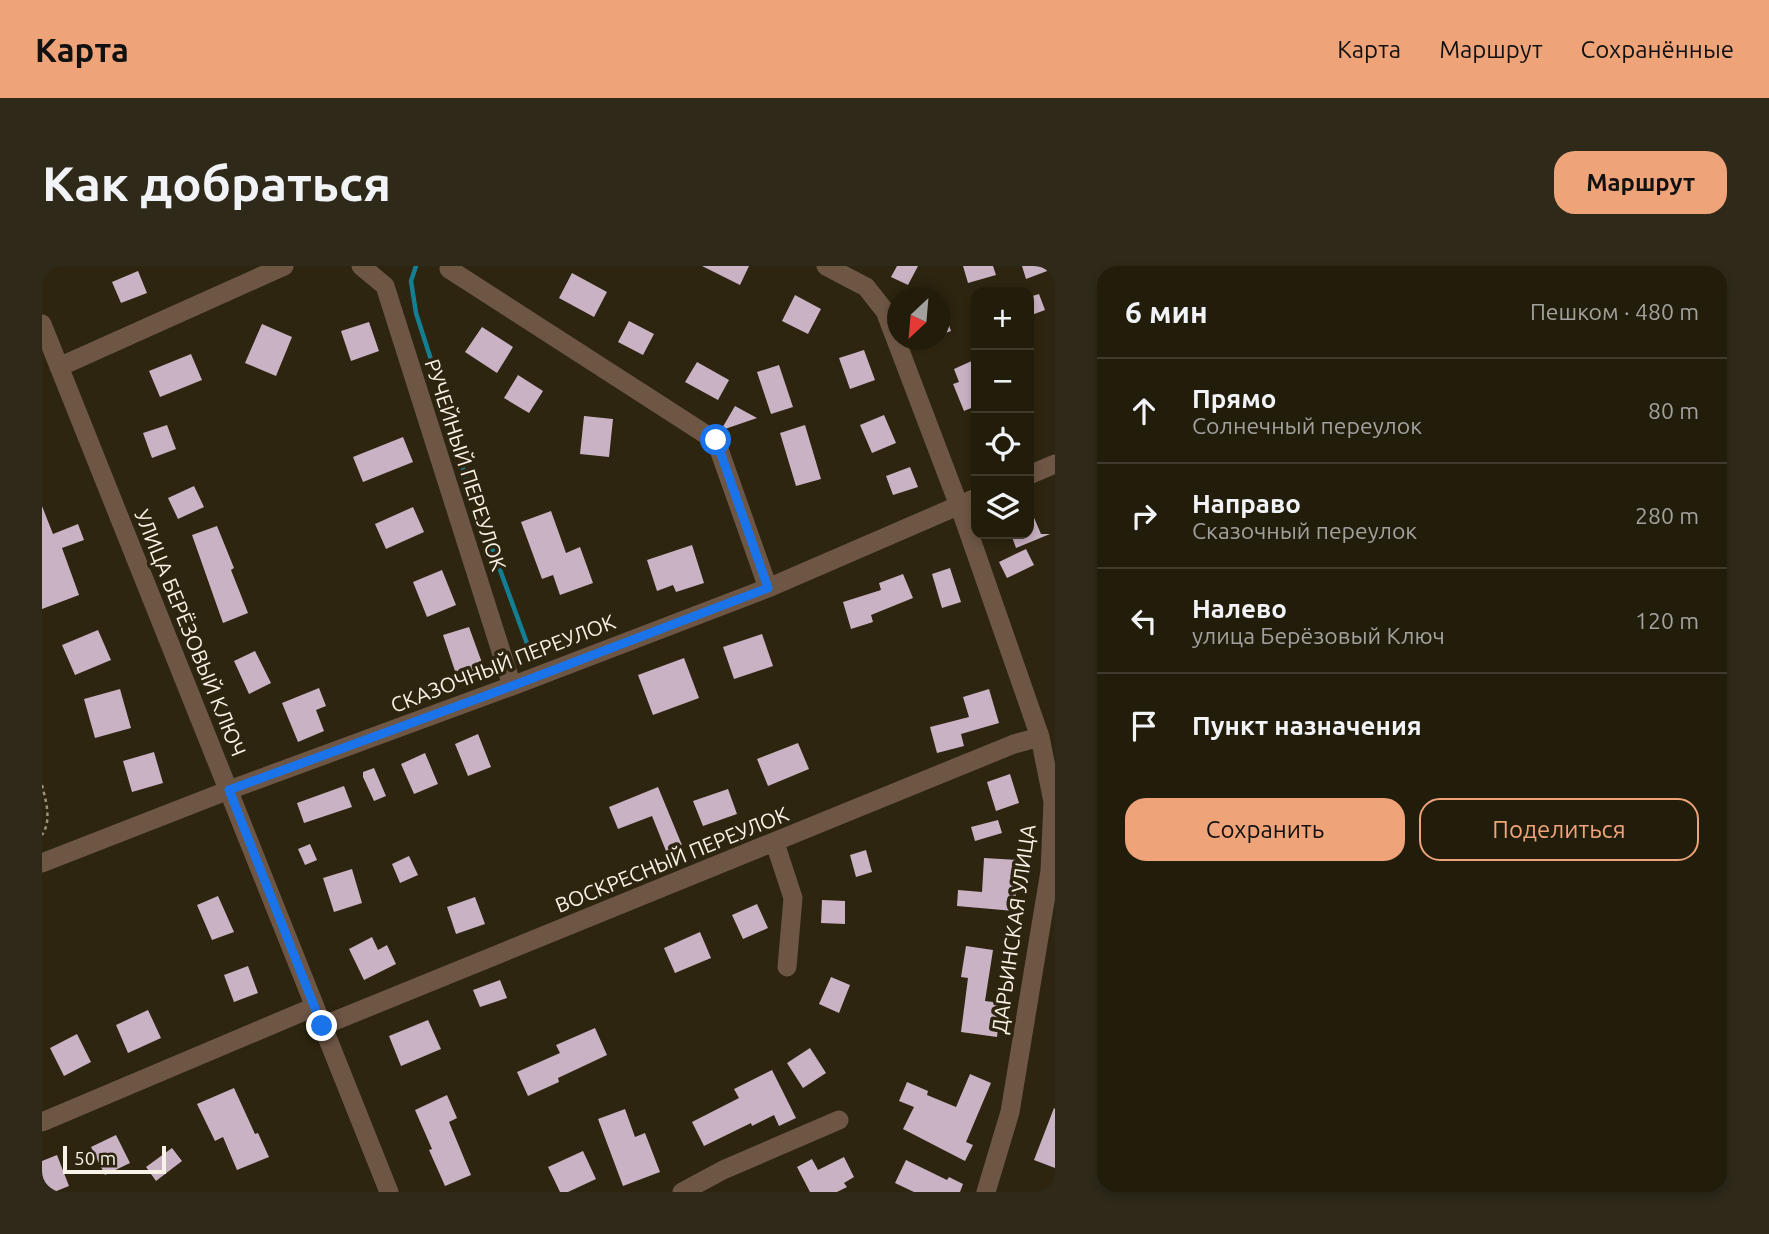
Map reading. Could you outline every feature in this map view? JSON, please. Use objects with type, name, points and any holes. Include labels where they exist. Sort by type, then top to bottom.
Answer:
[{"type":"street","points":[[60,367],[284,266]]},
{"type":"street","name":"РУЧЕЙНЫЙ ПЕРЕУЛОК","points":[[362,266],[385,286],[512,686]]},
{"type":"street","name":"ДАРЬИНСКАЯ УЛИЦА","points":[[826,266],[866,287],[885,311],[968,502],[1040,737],[1054,802],[1050,871],[1010,1112],[986,1192]]},
{"type":"street","points":[[449,269],[716,440],[768,588]]},
{"type":"street","name":"УЛИЦА БЕРЁЗОВЫЙ КЛЮЧ","points":[[42,324],[389,1192]]},
{"type":"street","points":[[1034,473],[1055,464]]},
{"type":"street","name":"СКАЗОЧНЫЙ ПЕРЕУЛОК","points":[[42,863],[768,588],[968,502]]},
{"type":"street","name":"ВОСКРЕСНЫЙ ПЕРЕУЛОК","points":[[322,1026],[1014,744],[1040,737]]},
{"type":"street","points":[[775,843],[793,898],[787,967]]},
{"type":"street","points":[[42,1122],[314,1007]]},
{"type":"street","points":[[682,1192],[723,1170],[839,1120]]},
{"type":"path","points":[[42,785],[48,817],[42,835]]},
{"type":"building","points":[[702,266],[749,266],[740,285]]},
{"type":"building","points":[[897,266],[918,266],[908,285],[891,277]]},
{"type":"building","points":[[963,266],[993,266],[996,275],[968,283]]},
{"type":"building","points":[[1022,266],[1055,266],[1055,268],[1026,279]]},
{"type":"building","points":[[138,271],[147,293],[121,303],[112,282]]},
{"type":"building","points":[[572,273],[607,292],[594,317],[559,298]]},
{"type":"building","points":[[1039,294],[1045,310],[1034,314],[1034,296]]},
{"type":"building","points":[[795,295],[821,309],[808,334],[782,321]]},
{"type":"building","points":[[629,321],[654,334],[643,355],[618,342]]},
{"type":"building","points":[[369,322],[379,351],[351,361],[341,331]]},
{"type":"building","points":[[262,324],[292,337],[276,376],[245,363]]},
{"type":"building","points":[[482,327],[513,347],[497,373],[465,352]]},
{"type":"building","points":[[864,350],[875,380],[850,389],[839,358]]},
{"type":"building","points":[[191,354],[202,380],[160,397],[149,371]]},
{"type":"building","points":[[971,361],[971,408],[964,411],[953,384],[959,382],[954,369]]},
{"type":"building","points":[[697,362],[729,380],[718,400],[685,382]]},
{"type":"building","points":[[779,365],[793,407],[771,414],[757,372]]},
{"type":"building","points":[[518,375],[543,391],[529,413],[504,398]]},
{"type":"building","points":[[735,406],[757,418],[721,430]]},
{"type":"building","points":[[884,415],[896,443],[872,453],[860,425]]},
{"type":"building","points":[[584,416],[613,419],[609,457],[580,454]]},
{"type":"building","points":[[167,425],[176,449],[152,458],[143,433]]},
{"type":"building","points":[[805,425],[821,479],[796,486],[780,433]]},
{"type":"building","points":[[403,437],[413,462],[363,482],[353,457]]},
{"type":"building","points":[[910,467],[918,487],[893,495],[886,476]]},
{"type":"building","points":[[194,486],[204,507],[178,519],[168,498]]},
{"type":"building","points":[[42,506],[53,534],[78,524],[84,540],[62,548],[79,595],[42,609]]},
{"type":"building","points":[[413,507],[424,532],[386,549],[375,524]]},
{"type":"building","points":[[551,511],[566,553],[580,547],[593,583],[560,595],[553,575],[542,579],[521,522]]},
{"type":"building","points":[[1034,518],[1041,534],[1050,534],[1016,548],[1013,539],[1034,539]]},
{"type":"building","points":[[217,526],[248,613],[223,623],[192,535]]},
{"type":"building","points":[[692,545],[704,583],[676,592],[673,585],[657,591],[647,560]]},
{"type":"building","points":[[1026,549],[1034,565],[1007,578],[999,562]]},
{"type":"building","points":[[950,568],[961,602],[942,608],[932,574]]},
{"type":"building","points":[[442,570],[456,605],[427,617],[413,582]]},
{"type":"building","points":[[903,574],[913,598],[871,615],[873,622],[851,629],[843,602],[881,590],[879,583]]},
{"type":"building","points":[[469,627],[485,671],[458,680],[443,635]]},
{"type":"building","points":[[98,630],[111,660],[75,675],[62,645]]},
{"type":"building","points":[[762,634],[773,666],[734,679],[723,647]]},
{"type":"building","points":[[255,651],[271,683],[249,694],[234,661]]},
{"type":"building","points":[[684,658],[699,698],[653,715],[638,675]]},
{"type":"building","points":[[319,688],[326,706],[316,710],[324,731],[298,742],[282,703]]},
{"type":"building","points":[[120,689],[131,728],[95,738],[84,699]]},
{"type":"building","points":[[989,689],[999,723],[961,734],[964,746],[937,753],[930,727],[969,717],[963,697]]},
{"type":"building","points":[[478,734],[491,767],[468,776],[455,744]]},
{"type":"building","points":[[798,743],[809,769],[768,786],[757,759]]},
{"type":"building","points":[[154,752],[163,783],[132,792],[123,761]]},
{"type":"building","points":[[425,753],[438,784],[414,794],[401,764]]},
{"type":"building","points":[[374,768],[386,796],[374,801],[363,772]]},
{"type":"building","points":[[1010,774],[1019,803],[996,811],[987,782]]},
{"type":"building","points":[[344,786],[352,807],[304,823],[297,803]]},
{"type":"building","points":[[658,787],[684,850],[668,856],[652,816],[618,829],[609,807]]},
{"type":"building","points":[[728,789],[737,814],[703,826],[693,801]]},
{"type":"building","points":[[998,820],[1002,833],[975,841],[971,827]]},
{"type":"building","points":[[310,844],[317,860],[305,865],[298,849]]},
{"type":"building","points":[[866,850],[872,872],[856,877],[850,855]]},
{"type":"building","points":[[409,856],[418,875],[400,883],[392,864]]},
{"type":"building","points":[[984,858],[1020,860],[1014,911],[957,906],[958,890],[982,892]]},
{"type":"building","points":[[352,869],[362,903],[334,912],[323,878]]},
{"type":"building","points":[[218,896],[234,932],[212,940],[197,905]]},
{"type":"building","points":[[475,897],[485,924],[456,934],[447,907]]},
{"type":"building","points":[[822,900],[845,901],[845,924],[821,923]]},
{"type":"building","points":[[757,904],[768,928],[743,939],[732,915]]},
{"type":"building","points":[[700,932],[711,958],[675,973],[664,948]]},
{"type":"building","points":[[372,937],[378,950],[387,945],[396,964],[364,980],[349,949]]},
{"type":"building","points":[[966,946],[993,950],[985,1001],[1001,1003],[997,1037],[961,1032],[968,978],[961,977]]},
{"type":"building","points":[[248,966],[258,993],[234,1002],[224,975]]},
{"type":"building","points":[[831,977],[850,985],[839,1013],[819,1004]]},
{"type":"building","points":[[500,980],[507,998],[480,1007],[473,990]]},
{"type":"building","points":[[148,1010],[161,1038],[128,1053],[116,1025]]},
{"type":"building","points":[[428,1020],[441,1049],[401,1066],[389,1036]]},
{"type":"building","points":[[595,1028],[607,1055],[558,1078],[559,1082],[528,1096],[517,1072],[560,1053],[556,1045]]},
{"type":"building","points":[[77,1034],[91,1062],[64,1076],[50,1048]]},
{"type":"building","points":[[810,1048],[826,1073],[803,1088],[787,1063]]},
{"type":"building","points":[[772,1070],[796,1118],[779,1126],[774,1115],[704,1146],[692,1122],[739,1098],[734,1089]]},
{"type":"building","points":[[970,1074],[991,1083],[966,1142],[973,1145],[965,1161],[903,1129],[914,1107],[899,1101],[907,1082],[928,1091],[927,1095],[956,1107]]},
{"type":"building","points":[[234,1088],[269,1157],[237,1170],[223,1137],[215,1141],[197,1104]]},
{"type":"building","points":[[447,1095],[457,1118],[449,1122],[471,1175],[445,1186],[415,1110]]},
{"type":"building","points":[[625,1109],[635,1137],[645,1133],[660,1172],[623,1186],[598,1119]]},
{"type":"building","points":[[1055,1109],[1055,1168],[1034,1160]]},
{"type":"building","points":[[116,1135],[130,1163],[105,1175],[91,1147]]},
{"type":"building","points":[[172,1148],[182,1161],[156,1181],[146,1167]]},
{"type":"building","points":[[583,1151],[596,1179],[568,1192],[560,1192],[548,1167]]},
{"type":"building","points":[[57,1155],[69,1186],[54,1192],[42,1192],[42,1161]]},
{"type":"building","points":[[844,1157],[854,1177],[844,1183],[847,1187],[837,1192],[810,1192],[797,1167],[812,1159],[818,1170]]},
{"type":"building","points":[[906,1160],[947,1180],[949,1177],[963,1184],[960,1192],[914,1192],[895,1183]]},
{"type":"waterway","points":[[416,266],[411,281],[416,313],[452,425],[462,466],[529,649]]},
{"type":"route","points":[[322,1026],[229,790],[768,588],[716,440]]}]
